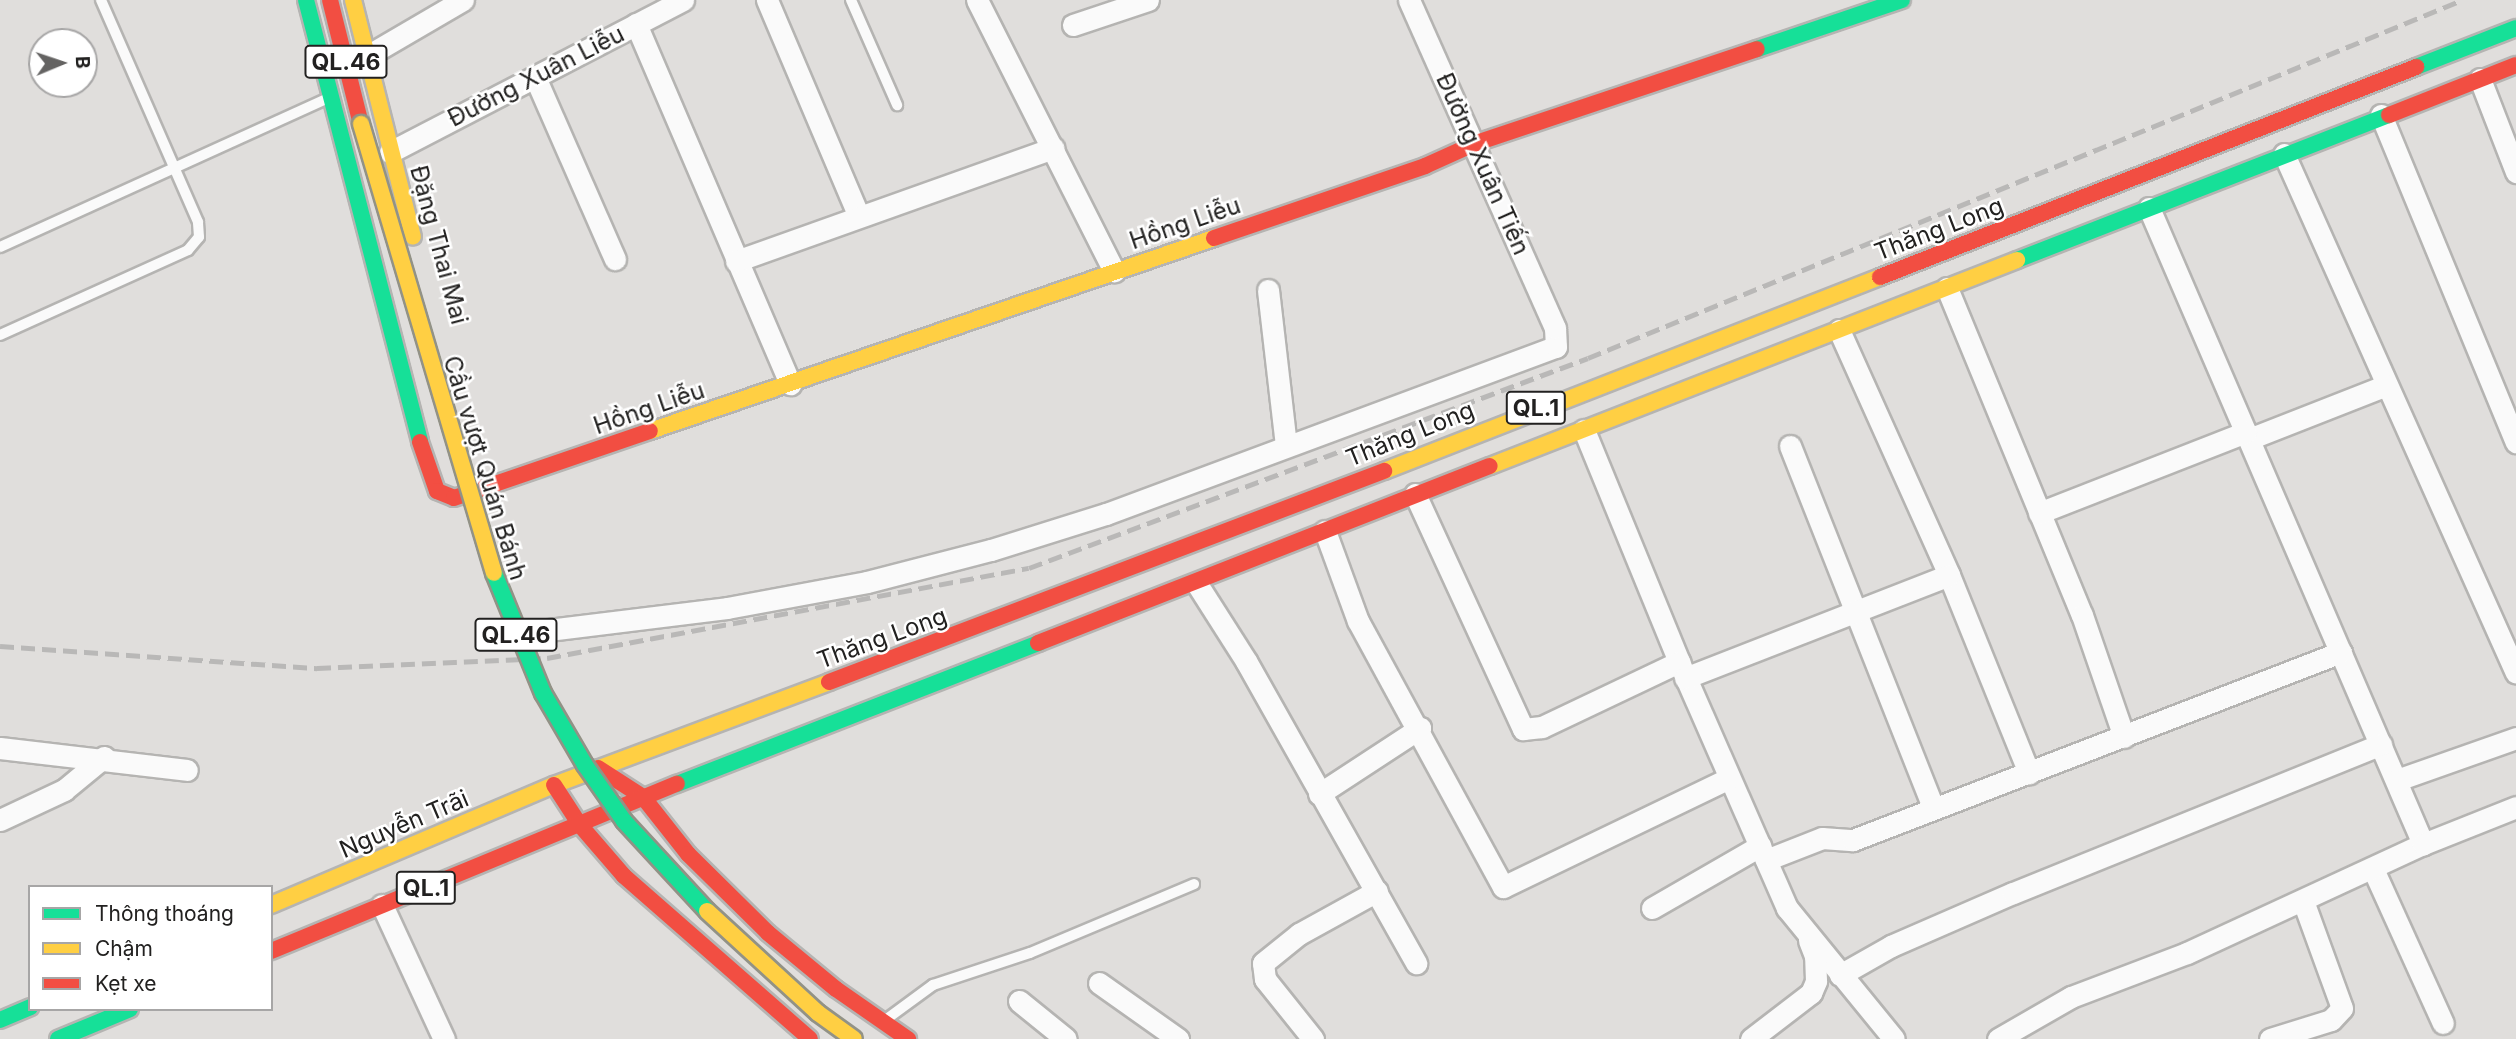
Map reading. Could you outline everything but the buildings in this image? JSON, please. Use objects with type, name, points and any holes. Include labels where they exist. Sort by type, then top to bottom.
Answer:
[{"type":"main road","points":[[306,0],[329,98],[402,373],[437,491],[454,498],[483,488]]},
{"type":"main road","name":"Cầu vượt Quán Bánh","points":[[330,0],[361,124],[466,495],[511,624],[543,693],[584,765],[624,821],[686,892],[818,1013],[854,1039]]},
{"type":"main road","name":"Đặng Thai Mai","points":[[353,0],[390,152],[446,360],[483,488],[532,632]]},
{"type":"main road","name":"Hồng Liễu","points":[[483,488],[1425,166],[1476,143],[1578,112],[1848,8],[1902,0]]},
{"type":"main road","name":"Thăng Long","points":[[554,785],[1055,598],[2516,27]]},
{"type":"main road","points":[[2468,45],[2480,79]]},
{"type":"main road","name":"QL.1","points":[[273,950],[643,797],[1197,584],[1415,494],[1947,288],[2381,115],[2516,65]]},
{"type":"main road","points":[[402,373],[446,360]]},
{"type":"main road","points":[[1401,462],[1415,494]]},
{"type":"main road","points":[[598,768],[643,797],[688,854],[768,933],[908,1039]]},
{"type":"main road","points":[[554,785],[580,825],[624,876],[810,1039]]},
{"type":"main road","name":"Nguyễn Trãi","points":[[273,904],[554,785]]},
{"type":"main road","points":[[0,1020],[28,1008]]},
{"type":"main road","points":[[58,1039],[126,1011]]},
{"type":"street","points":[[367,56],[463,0]]},
{"type":"street","name":"Đường Xuân Liễu","points":[[390,152],[682,0]]},
{"type":"street","points":[[767,0],[858,214]]},
{"type":"street","points":[[977,0],[1115,271]]},
{"type":"street","points":[[1073,25],[1148,0]]},
{"type":"street","name":"Đường Xuân Tiến","points":[[1286,446],[1443,385],[1485,377],[1552,350],[1559,342],[1476,143],[1409,0]]},
{"type":"street","points":[[636,24],[790,384]]},
{"type":"street","points":[[535,77],[615,259]]},
{"type":"street","points":[[2480,79],[2516,172]]},
{"type":"street","points":[[2381,115],[2516,442]]},
{"type":"street","points":[[736,261],[858,214],[1053,148]]},
{"type":"street","points":[[2284,153],[2515,670]]},
{"type":"street","points":[[2148,208],[2423,844]]},
{"type":"street","points":[[1947,288],[2099,659],[2124,737]]},
{"type":"street","points":[[532,632],[727,608],[913,571],[1062,529],[1286,446],[1268,290]]},
{"type":"street","points":[[1839,330],[1949,575],[2029,773]]},
{"type":"street","points":[[2039,513],[2387,385]]},
{"type":"street","points":[[1584,430],[1682,670],[1787,908],[1894,1039]]},
{"type":"street","points":[[1790,446],[1933,807]]},
{"type":"street","points":[[1415,494],[1523,729],[1542,727],[1682,670],[1857,612],[1949,575]]},
{"type":"street","points":[[1325,531],[1358,621],[1506,888],[1730,778]]},
{"type":"street","points":[[1197,584],[1377,891],[1416,963]]},
{"type":"street","points":[[1652,908],[1763,853],[1822,838],[1853,841],[1933,807],[2124,737],[2341,652]]},
{"type":"street","points":[[1320,794],[1420,729]]},
{"type":"street","points":[[2397,780],[2516,738]]},
{"type":"street","points":[[1840,975],[1891,946],[2012,893],[2381,744]]},
{"type":"street","points":[[0,748],[104,757],[187,770]]},
{"type":"street","points":[[0,820],[64,790],[104,757]]},
{"type":"street","points":[[1998,1039],[2071,997],[2188,953],[2423,844],[2516,807]]},
{"type":"street","points":[[2373,869],[2442,1023]]},
{"type":"street","points":[[1313,1039],[1265,979],[1263,963],[1300,934],[1377,891]]},
{"type":"street","points":[[2270,1039],[2331,1020],[2342,1008],[2303,901]]},
{"type":"street","points":[[382,905],[444,1039]]},
{"type":"street","points":[[1751,1039],[1811,993],[1816,981],[1815,956],[1805,931]]},
{"type":"street","points":[[1099,983],[1178,1039]]},
{"type":"street","points":[[1019,1001],[1066,1039]]},
{"type":"lane","points":[[0,335],[193,246],[198,222],[101,0]]},
{"type":"lane","points":[[851,0],[897,105]]},
{"type":"lane","points":[[0,247],[329,98]]},
{"type":"lane","points":[[883,1022],[933,985],[1030,953],[1194,884]]},
{"type":"railway","points":[[0,646],[317,668],[547,658],[1029,568],[1588,358],[2462,0]]},
{"type":"traffic: fast","points":[[306,0],[420,442]]},
{"type":"traffic: fast","points":[[1757,49],[1902,0]]},
{"type":"traffic: fast","points":[[2416,67],[2516,28]]},
{"type":"traffic: fast","points":[[2017,260],[2389,115]]},
{"type":"traffic: fast","points":[[494,573],[543,693],[585,765],[624,821],[707,911]]},
{"type":"traffic: fast","points":[[677,784],[1038,643]]},
{"type":"traffic: fast","points":[[0,1020],[28,1008]]},
{"type":"traffic: fast","points":[[58,1039],[125,1011]]},
{"type":"traffic: slow","points":[[353,0],[413,237]]},
{"type":"traffic: slow","points":[[361,124],[494,573]]},
{"type":"traffic: slow","points":[[650,431],[1214,238]]},
{"type":"traffic: slow","points":[[1490,466],[2017,260]]},
{"type":"traffic: slow","points":[[1384,471],[1880,277]]},
{"type":"traffic: slow","points":[[273,904],[554,785],[829,682]]},
{"type":"traffic: slow","points":[[707,911],[818,1013],[854,1039]]},
{"type":"traffic: jam","points":[[330,0],[361,124]]},
{"type":"traffic: jam","points":[[1214,238],[1425,166],[1476,143],[1757,49]]},
{"type":"traffic: jam","points":[[2389,115],[2516,65]]},
{"type":"traffic: jam","points":[[1880,277],[2416,67]]},
{"type":"traffic: jam","points":[[420,442],[437,491],[454,498],[650,431]]},
{"type":"traffic: jam","points":[[1038,643],[1490,466]]},
{"type":"traffic: jam","points":[[829,682],[1384,471]]},
{"type":"traffic: jam","points":[[598,768],[643,797],[688,854],[768,933],[836,989],[908,1039]]},
{"type":"traffic: jam","points":[[273,950],[677,784]]},
{"type":"traffic: jam","points":[[554,785],[580,825],[624,876],[810,1039]]}]
